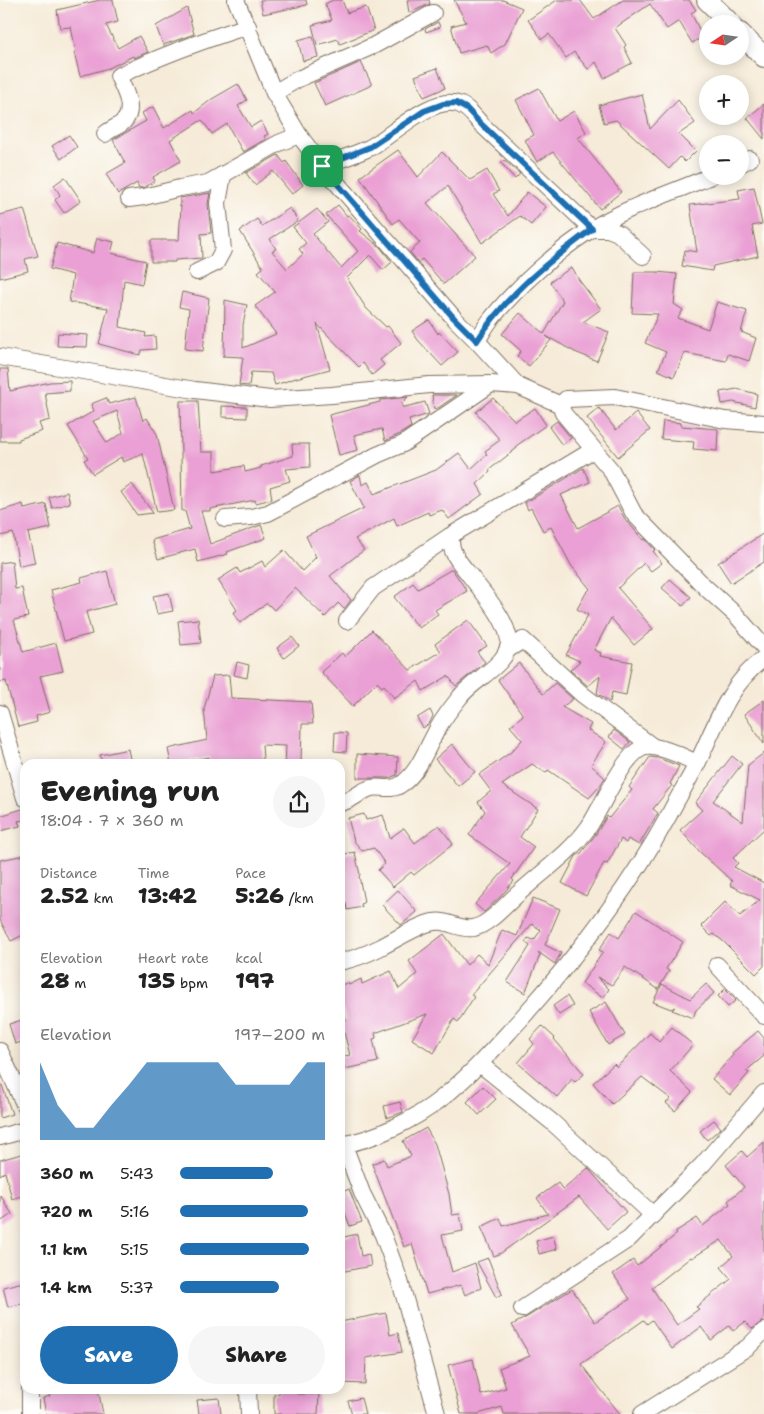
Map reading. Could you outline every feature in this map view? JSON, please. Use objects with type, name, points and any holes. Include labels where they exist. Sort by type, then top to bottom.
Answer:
[{"type":"street","points":[[236,0],[274,93],[299,135],[322,166],[454,318],[518,386]]},
{"type":"street","points":[[707,0],[722,15]]},
{"type":"street","points":[[274,93],[298,79],[373,46],[433,13]]},
{"type":"street","points":[[105,134],[110,129],[121,124],[128,116],[129,108],[118,76],[142,64],[248,26]]},
{"type":"street","points":[[749,42],[764,56]]},
{"type":"street","points":[[322,166],[370,147],[424,111],[443,104],[456,103],[467,109],[592,229],[608,229],[618,233],[643,256]]},
{"type":"street","points":[[129,199],[208,183],[279,143],[299,135]]},
{"type":"street","points":[[197,272],[216,263],[223,250],[218,203],[223,175]]},
{"type":"street","points":[[477,341],[491,319],[519,289],[558,254],[592,229],[632,208],[699,181]]},
{"type":"street","points":[[0,357],[195,390],[270,400],[429,384],[490,384],[518,386],[561,405]]},
{"type":"street","points":[[225,519],[251,517],[268,513],[360,463],[403,444],[490,384]]},
{"type":"street","points":[[561,405],[566,399],[615,397],[725,420],[763,418]]},
{"type":"street","points":[[561,405],[563,413],[611,470],[634,514],[764,646]]},
{"type":"street","points":[[347,621],[373,588],[450,536],[593,450]]},
{"type":"street","points":[[345,801],[368,789],[384,789],[400,785],[410,777],[420,762],[438,726],[466,689],[499,663],[507,650],[509,641],[497,612],[458,561],[453,552],[450,536]]},
{"type":"street","points":[[507,650],[523,640],[583,695],[652,746],[697,763]]},
{"type":"street","points":[[345,1144],[382,1132],[407,1121],[442,1098],[480,1064],[562,973],[632,876],[665,822],[697,763],[723,708],[737,685],[749,669],[764,658]]},
{"type":"street","points":[[0,713],[20,781]]},
{"type":"street","points":[[345,960],[379,948],[429,922],[441,921],[458,927],[474,928],[492,918],[561,857],[588,828],[606,794],[634,753],[642,748],[652,746]]},
{"type":"street","points":[[717,965],[764,1016]]},
{"type":"street","points":[[0,1051],[20,1095]]},
{"type":"street","points":[[480,1064],[552,1122],[653,1215]]},
{"type":"street","points":[[522,1309],[630,1239],[704,1164],[764,1094]]},
{"type":"street","points":[[0,1137],[20,1131]]},
{"type":"street","points":[[345,1152],[362,1193],[383,1235],[400,1280],[437,1414]]},
{"type":"street","points":[[642,1414],[748,1347],[764,1332]]},
{"type":"street","points":[[30,1394],[30,1414]]},
{"type":"street","points":[[248,1394],[248,1414]]},
{"type":"building","points":[[100,0],[113,0],[118,22],[106,25],[118,48],[139,36],[148,52],[134,58],[133,56],[109,68],[80,76],[74,52],[76,52],[71,27],[60,28],[57,10]]},
{"type":"building","points":[[260,0],[306,0],[307,5],[263,14]]},
{"type":"building","points":[[333,0],[342,0],[347,13],[366,7],[374,30],[340,44],[338,39],[317,45],[312,25],[332,20],[325,4]]},
{"type":"building","points":[[407,0],[429,0],[430,4],[409,13]]},
{"type":"building","points":[[454,0],[503,0],[522,8],[505,44],[491,53],[487,45],[459,53],[451,26],[466,22]]},
{"type":"building","points":[[557,0],[580,0],[594,19],[623,0],[689,0],[696,10],[691,13],[699,29],[699,39],[692,43],[679,21],[667,29],[650,4],[615,28],[626,45],[624,47],[632,63],[604,78],[596,62],[588,69],[574,52],[566,58],[549,34],[542,39],[528,20]]},
{"type":"building","points":[[187,8],[194,34],[163,45],[156,26]]},
{"type":"building","points":[[438,22],[440,27],[426,32],[425,29]]},
{"type":"building","points":[[313,36],[318,57],[303,61],[298,40]]},
{"type":"building","points":[[361,62],[372,85],[325,106],[314,83]]},
{"type":"building","points":[[437,68],[445,88],[424,97],[415,76]]},
{"type":"building","points":[[238,84],[247,100],[238,106],[251,127],[261,121],[268,134],[264,136],[266,139],[243,152],[227,124],[212,134],[202,120],[170,140],[181,161],[153,177],[155,181],[145,187],[139,188],[137,183],[118,194],[106,174],[125,163],[113,140],[146,121],[142,113],[153,107],[164,128],[193,110],[194,113],[212,99]]},
{"type":"building","points":[[539,88],[557,121],[574,111],[586,132],[578,138],[621,192],[600,209],[553,152],[537,162],[525,140],[534,135],[516,100]]},
{"type":"building","points":[[642,94],[650,129],[678,100],[695,123],[679,134],[696,151],[685,162],[680,157],[669,169],[616,120],[604,123],[599,105]]},
{"type":"building","points":[[764,104],[764,139],[749,120],[749,116]]},
{"type":"building","points":[[69,135],[77,147],[61,159],[52,146]]},
{"type":"building","points":[[398,150],[418,177],[442,152],[470,180],[487,170],[499,191],[493,194],[508,216],[527,192],[546,207],[531,225],[520,216],[482,243],[448,186],[427,203],[475,256],[444,284],[422,259],[418,262],[410,252],[420,243],[399,219],[393,224],[360,177]]},
{"type":"building","points":[[278,155],[284,163],[286,161],[303,185],[292,194],[273,171],[255,185],[246,173]]},
{"type":"building","points":[[504,160],[520,174],[515,179],[501,163]]},
{"type":"building","points":[[65,177],[81,201],[64,213],[55,200],[60,195],[54,185]]},
{"type":"building","points":[[754,187],[762,224],[752,226],[758,256],[713,266],[712,271],[682,266],[685,250],[697,252],[690,205],[740,199],[738,190]]},
{"type":"building","points":[[210,193],[208,204],[211,233],[201,234],[202,258],[175,260],[175,262],[151,262],[151,240],[179,240],[180,198]]},
{"type":"building","points":[[338,205],[362,229],[360,231],[380,247],[392,262],[383,270],[370,255],[347,278],[366,308],[386,327],[388,326],[401,343],[380,360],[384,365],[372,375],[363,363],[359,367],[317,324],[330,369],[275,385],[271,373],[251,372],[249,386],[239,385],[243,357],[222,356],[224,355],[225,300],[247,305],[243,325],[243,348],[276,334],[255,306],[275,292],[258,272],[263,268],[240,231],[257,219],[262,226],[290,208],[298,221],[270,239],[276,249],[272,251],[287,269],[303,254],[299,249],[306,243],[293,227],[317,209],[328,222],[313,234],[341,268],[358,251],[326,215]]},
{"type":"building","points":[[24,209],[38,256],[25,259],[28,271],[0,278],[0,215]]},
{"type":"building","points":[[97,238],[114,242],[111,253],[146,261],[142,284],[124,280],[120,327],[146,333],[145,337],[155,336],[156,349],[142,350],[140,355],[99,344],[108,308],[69,302],[73,275],[50,269],[57,243],[93,253]]},
{"type":"building","points":[[572,267],[579,280],[601,309],[583,322],[609,332],[597,361],[575,352],[546,336],[551,340],[529,366],[517,356],[521,351],[502,334],[520,313],[544,334],[563,301],[550,282]]},
{"type":"building","points":[[634,272],[677,274],[674,304],[683,310],[678,318],[708,329],[717,302],[747,311],[741,332],[756,338],[749,361],[728,354],[726,361],[685,353],[674,377],[658,370],[666,352],[645,343],[658,314],[632,313]]},
{"type":"building","points":[[182,292],[209,298],[203,351],[185,349],[189,309],[179,307]]},
{"type":"building","points":[[429,320],[438,334],[439,332],[458,352],[442,366],[412,331]]},
{"type":"building","points":[[58,333],[88,335],[87,347],[57,346]]},
{"type":"building","points":[[0,369],[8,369],[10,391],[50,382],[70,381],[70,391],[45,393],[50,420],[39,423],[42,431],[19,439],[19,441],[0,441]]},
{"type":"building","points":[[737,389],[757,394],[755,407],[733,402],[722,404],[720,392]]},
{"type":"building","points":[[432,395],[457,395],[434,409]]},
{"type":"building","points":[[136,397],[143,421],[147,418],[157,434],[174,510],[157,512],[143,454],[123,462],[121,457],[93,474],[84,460],[88,458],[68,426],[94,411],[91,404],[106,398],[109,404]],"holes":[[[117,411],[123,433],[107,443],[93,421]]]},
{"type":"building","points":[[408,397],[402,403],[402,407],[425,402],[429,414],[409,420],[411,427],[385,441],[382,429],[354,435],[358,450],[339,455],[329,415],[380,402],[380,400]]},
{"type":"building","points":[[493,398],[515,421],[535,408],[546,425],[516,446],[517,448],[489,470],[490,472],[477,484],[483,494],[449,519],[442,510],[429,515],[428,512],[397,526],[394,518],[355,539],[364,550],[330,576],[351,600],[344,609],[338,603],[325,617],[295,588],[274,610],[267,603],[240,623],[233,613],[237,610],[218,580],[237,568],[240,573],[262,561],[265,567],[284,550],[302,571],[316,557],[306,536],[364,508],[350,481],[360,475],[362,485],[368,482],[374,494],[436,470],[459,453],[471,469],[487,454],[485,451],[500,440],[476,412]]},
{"type":"building","points":[[180,401],[198,401],[201,452],[214,452],[214,471],[244,466],[245,472],[261,468],[261,466],[293,456],[292,444],[309,444],[310,467],[286,469],[290,481],[270,487],[272,499],[256,503],[255,500],[210,509],[210,511],[201,511],[210,544],[261,525],[266,538],[227,552],[228,554],[198,562],[195,549],[158,559],[152,540],[190,529],[185,511],[182,511]]},
{"type":"building","points":[[222,406],[247,407],[247,418],[222,417]]},
{"type":"building","points":[[599,408],[616,430],[636,413],[650,430],[618,457],[587,418]]},
{"type":"building","points":[[557,421],[571,438],[562,445],[549,427]]},
{"type":"building","points":[[663,421],[681,423],[681,426],[718,429],[717,451],[693,449],[694,442],[661,439]]},
{"type":"building","points":[[583,468],[590,482],[561,495],[578,528],[618,506],[627,523],[655,550],[653,551],[662,563],[651,571],[644,563],[618,588],[653,629],[634,645],[611,618],[594,650],[601,653],[600,656],[632,662],[626,695],[612,692],[610,702],[597,693],[600,676],[588,686],[570,670],[580,661],[566,655],[588,615],[577,609],[590,589],[571,565],[551,527],[543,531],[531,508],[528,510],[525,503]]},
{"type":"building","points":[[132,484],[153,513],[137,515],[121,492]]},
{"type":"building","points":[[67,492],[70,503],[52,508],[49,497]]},
{"type":"building","points":[[23,504],[24,509],[46,504],[51,528],[28,533],[35,563],[19,566],[13,533],[0,536],[0,511]]},
{"type":"building","points":[[764,533],[764,562],[731,583],[718,563]]},
{"type":"building","points":[[12,561],[15,589],[22,588],[28,617],[14,620],[23,652],[56,643],[63,671],[40,676],[50,712],[36,716],[37,722],[18,727],[6,681],[0,682],[0,563]]},
{"type":"building","points":[[452,569],[467,591],[435,610],[438,614],[419,628],[394,597],[413,583],[418,589]]},
{"type":"building","points":[[107,571],[115,604],[86,612],[92,634],[64,641],[51,590],[82,582],[81,578]]},
{"type":"building","points":[[670,579],[691,597],[683,606],[662,588]]},
{"type":"building","points":[[169,593],[173,611],[157,614],[153,596]]},
{"type":"building","points":[[198,619],[201,643],[181,645],[178,621]]},
{"type":"building","points":[[468,620],[487,646],[477,652],[485,662],[456,686],[448,676],[423,691],[418,681],[394,698],[384,685],[382,687],[377,682],[353,706],[321,672],[342,653],[345,657],[372,630],[410,670],[441,651],[435,644]]},
{"type":"building","points":[[292,637],[299,646],[284,658],[277,648]]},
{"type":"building","points":[[237,662],[249,665],[247,678],[234,675]]},
{"type":"building","points":[[519,663],[543,694],[555,683],[573,699],[562,707],[591,724],[588,730],[606,742],[591,765],[605,778],[589,798],[548,770],[546,773],[532,764],[502,785],[538,809],[520,837],[534,847],[512,879],[514,881],[484,912],[475,904],[510,864],[469,835],[485,811],[478,802],[491,791],[479,775],[511,752],[522,740],[510,726],[523,715],[498,680]]},
{"type":"building","points":[[229,675],[231,698],[311,702],[313,724],[302,724],[301,759],[285,759],[286,746],[262,745],[263,759],[209,759],[209,757],[170,759],[168,749],[207,740],[204,709],[213,676]]},
{"type":"building","points":[[764,700],[764,744],[744,714]]},
{"type":"building","points":[[430,710],[433,716],[429,724],[423,728],[417,718]]},
{"type":"building","points":[[614,730],[630,742],[624,749],[609,737]]},
{"type":"building","points":[[335,732],[347,733],[346,752],[334,751]]},
{"type":"building","points":[[452,744],[475,772],[458,786],[435,759]]},
{"type":"building","points":[[128,749],[130,759],[101,759],[100,755]]},
{"type":"building","points":[[764,753],[764,829],[733,858],[738,863],[734,867],[764,883],[764,966],[756,974],[724,942],[714,934],[711,936],[701,926],[725,902],[740,916],[760,900],[730,885],[732,881],[701,853],[680,830],[702,810],[695,803],[732,756],[742,764],[713,801],[743,822],[748,765]]},
{"type":"building","points":[[357,754],[398,757],[397,775],[389,778],[357,778]]},
{"type":"building","points":[[650,757],[679,766],[670,784],[672,785],[653,809],[658,813],[639,845],[628,839],[626,843],[621,839],[607,864],[604,863],[586,896],[562,883],[576,856],[581,853],[596,834],[607,816],[609,818],[632,790],[629,787]]},
{"type":"building","points":[[20,810],[20,821],[18,821],[20,826],[0,831],[0,816]]},
{"type":"building","points":[[364,814],[366,820],[383,815],[390,838],[404,828],[415,843],[439,825],[453,844],[414,875],[411,872],[393,887],[378,870],[385,864],[374,848],[362,851],[354,841],[348,818]]},
{"type":"building","points":[[355,852],[364,902],[361,904],[362,907],[347,910],[345,903],[345,854]]},
{"type":"building","points":[[20,856],[20,936],[11,941],[0,920],[0,860]]},
{"type":"building","points":[[398,890],[417,912],[401,925],[382,905]]},
{"type":"building","points":[[533,898],[560,909],[545,945],[561,953],[555,964],[538,952],[540,955],[525,993],[507,982],[530,946],[525,942],[528,938],[534,940],[541,930],[532,924],[471,995],[474,997],[458,1022],[454,1019],[434,1053],[412,1039],[427,1014],[375,1033],[376,1038],[373,1039],[378,1062],[345,1069],[345,1056],[350,1055],[345,1036],[345,984],[348,983],[349,985],[361,979],[362,984],[391,971],[399,989],[417,974],[409,961],[444,934],[467,965],[477,954],[488,964],[502,930],[517,936]]},
{"type":"building","points":[[636,911],[683,942],[666,969],[669,971],[658,989],[625,967],[612,985],[597,977],[609,989],[603,998],[582,983],[603,952],[599,950],[611,932],[619,938]]},
{"type":"building","points":[[662,984],[690,999],[706,984],[714,993],[696,1010],[693,1018],[672,1010],[675,1007],[671,1009],[653,1002]]},
{"type":"building","points":[[725,989],[736,1000],[728,1007],[718,996]]},
{"type":"building","points":[[567,996],[573,1006],[559,1015],[553,1006]]},
{"type":"building","points":[[606,1002],[625,1035],[608,1045],[589,1012]]},
{"type":"building","points":[[20,1021],[20,1042],[15,1044],[9,1024]]},
{"type":"building","points":[[542,1026],[555,1038],[584,1074],[575,1082],[572,1079],[557,1097],[518,1063],[534,1044],[530,1039]]},
{"type":"building","points":[[672,1027],[693,1045],[670,1071],[692,1092],[675,1111],[666,1103],[671,1099],[642,1077],[612,1104],[593,1083],[614,1064],[617,1067],[650,1033],[659,1042]]},
{"type":"building","points":[[758,1031],[764,1038],[764,1056],[746,1071],[749,1073],[730,1095],[712,1079],[733,1055],[732,1053]]},
{"type":"building","points":[[0,1085],[2,1085],[12,1114],[0,1118]]},
{"type":"building","points":[[483,1086],[496,1099],[479,1115],[467,1102]]},
{"type":"building","points":[[400,1102],[403,1112],[387,1118],[384,1106]]},
{"type":"building","points":[[714,1120],[721,1128],[707,1140],[700,1131]]},
{"type":"building","points":[[426,1128],[435,1144],[449,1194],[452,1215],[460,1214],[463,1231],[442,1235],[452,1272],[475,1263],[481,1288],[465,1295],[461,1285],[427,1294],[412,1244],[404,1247],[372,1164],[384,1159],[387,1166],[411,1156],[403,1141]]},
{"type":"building","points":[[764,1142],[763,1321],[752,1329],[745,1322],[733,1331],[729,1326],[711,1340],[701,1327],[672,1349],[652,1320],[647,1324],[644,1320],[581,1364],[620,1414],[504,1414],[502,1407],[478,1414],[461,1414],[448,1365],[473,1359],[481,1395],[506,1388],[499,1368],[530,1356],[512,1325],[572,1289],[595,1322],[630,1299],[613,1274],[633,1260],[637,1266],[677,1234],[675,1232],[697,1218],[703,1226],[730,1204],[728,1201],[744,1187],[726,1165],[742,1151],[747,1157]],"holes":[[[721,1240],[733,1256],[721,1267],[731,1279],[696,1307],[699,1309],[677,1325],[652,1288],[691,1257]]]},
{"type":"building","points":[[20,1154],[20,1197],[12,1199],[5,1172],[0,1175],[0,1160]]},
{"type":"building","points":[[588,1168],[626,1212],[607,1229],[579,1197],[501,1253],[494,1256],[481,1227],[500,1218],[503,1226],[548,1214],[537,1198],[558,1183],[563,1190]]},
{"type":"building","points":[[349,1189],[362,1222],[350,1226],[345,1213],[345,1191]]},
{"type":"building","points":[[0,1195],[12,1214],[0,1222]]},
{"type":"building","points":[[357,1234],[361,1256],[369,1254],[371,1266],[345,1271],[345,1237]]},
{"type":"building","points":[[553,1236],[557,1249],[539,1254],[536,1241]]},
{"type":"building","points":[[488,1258],[502,1294],[496,1297],[477,1262]]},
{"type":"building","points":[[20,1283],[20,1304],[8,1307],[3,1287]]},
{"type":"building","points":[[386,1313],[390,1335],[398,1333],[402,1352],[366,1358],[365,1384],[345,1383],[345,1321]]},
{"type":"building","points":[[49,1394],[99,1394],[103,1414],[46,1414],[43,1398],[50,1396]]},
{"type":"building","points":[[274,1394],[319,1394],[318,1414],[274,1414]]},
{"type":"building","points":[[219,1398],[221,1414],[199,1414],[197,1400]]},
{"type":"building","points":[[361,1398],[365,1414],[352,1414],[348,1401]]},
{"type":"route","points":[[456,103],[467,109],[592,229],[558,254],[519,289],[491,319],[477,341],[454,318],[322,166],[370,147],[424,111],[443,104],[456,103]]}]
